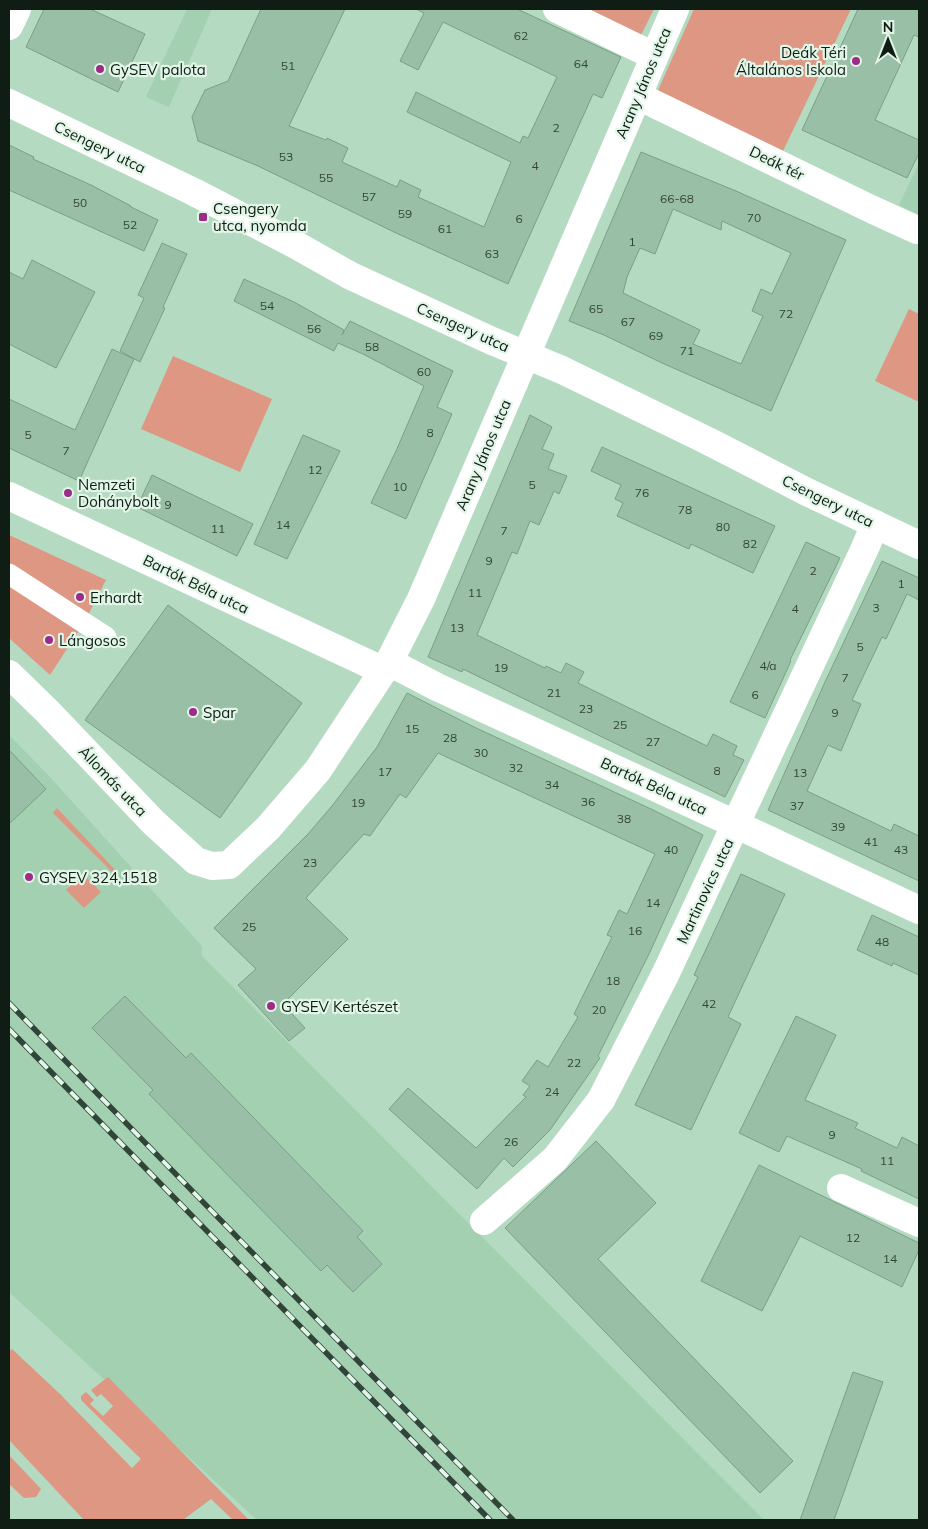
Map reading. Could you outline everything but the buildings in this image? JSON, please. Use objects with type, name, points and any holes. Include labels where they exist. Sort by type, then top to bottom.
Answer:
[{"type":"street","points":[[9,26],[17,9]]},
{"type":"street","points":[[556,9],[654,56]]},
{"type":"street","name":"Arany János utca","points":[[229,865],[268,828],[318,770],[386,667],[421,599],[675,9]]},
{"type":"street","name":"Deák tér","points":[[638,96],[917,230]]},
{"type":"street","name":"Csengery utca","points":[[9,103],[194,192],[351,276],[492,341],[562,370],[919,545]]},
{"type":"street","name":"Bartók Béla utca","points":[[9,496],[386,667],[436,687],[919,910]]},
{"type":"street","name":"Martinovics utca","points":[[484,1221],[555,1159],[602,1100],[665,975],[874,524]]},
{"type":"street","points":[[9,574],[106,637]]},
{"type":"street","name":"Állomás utca","points":[[9,674],[154,823],[196,861],[212,866],[229,865]]},
{"type":"street","points":[[841,1188],[919,1224]]},
{"type":"shaded area","points":[[187,9],[212,9],[169,107],[146,97]]},
{"type":"shaded area","points":[[567,9],[654,9],[637,43]]},
{"type":"shaded area","points":[[694,9],[851,9],[783,151],[656,95]]},
{"type":"shaded area","points":[[919,163],[919,215],[899,205]]},
{"type":"shaded area","points":[[909,309],[919,314],[919,402],[875,381]]},
{"type":"shaded area","points":[[173,356],[272,399],[240,472],[141,429]]},
{"type":"shaded area","points":[[9,535],[106,580],[84,623],[50,675],[9,638]]},
{"type":"shaded area","points":[[9,735],[50,777],[202,946],[202,956],[764,1520],[257,1520],[9,1292]]},
{"type":"shaded area","points":[[57,808],[119,874],[116,876],[53,813]]},
{"type":"shaded area","points":[[83,874],[101,892],[84,908],[66,890]]},
{"type":"shaded area","points":[[12,1349],[60,1394],[132,1468],[141,1459],[81,1400],[81,1396],[86,1392],[94,1400],[90,1404],[103,1416],[113,1406],[101,1394],[97,1397],[91,1390],[108,1377],[249,1520],[233,1520],[211,1499],[183,1520],[84,1520],[9,1440],[9,1351]]},
{"type":"shaded area","points":[[9,1455],[41,1489],[36,1497],[24,1498],[9,1484]]},
{"type":"railway","points":[[9,1003],[513,1520]]},
{"type":"railway","points":[[9,1029],[490,1520]]},
{"type":"place","name":"Deák Téri Általános Iskola","points":[[856,61]]},
{"type":"place","name":"GySEV palota","points":[[100,69]]},
{"type":"place","name":"Csengery utca, nyomda","points":[[203,217]]},
{"type":"place","name":"Nemzeti Dohánybolt","points":[[68,493]]},
{"type":"place","name":"Erhardt","points":[[80,597]]},
{"type":"place","name":"Lángosos","points":[[49,640]]},
{"type":"place","name":"Spar","points":[[193,712]]},
{"type":"place","name":"GYSEV 324,1518","points":[[29,877]]},
{"type":"place","name":"GYSEV Kertészet","points":[[271,1006]]}]
